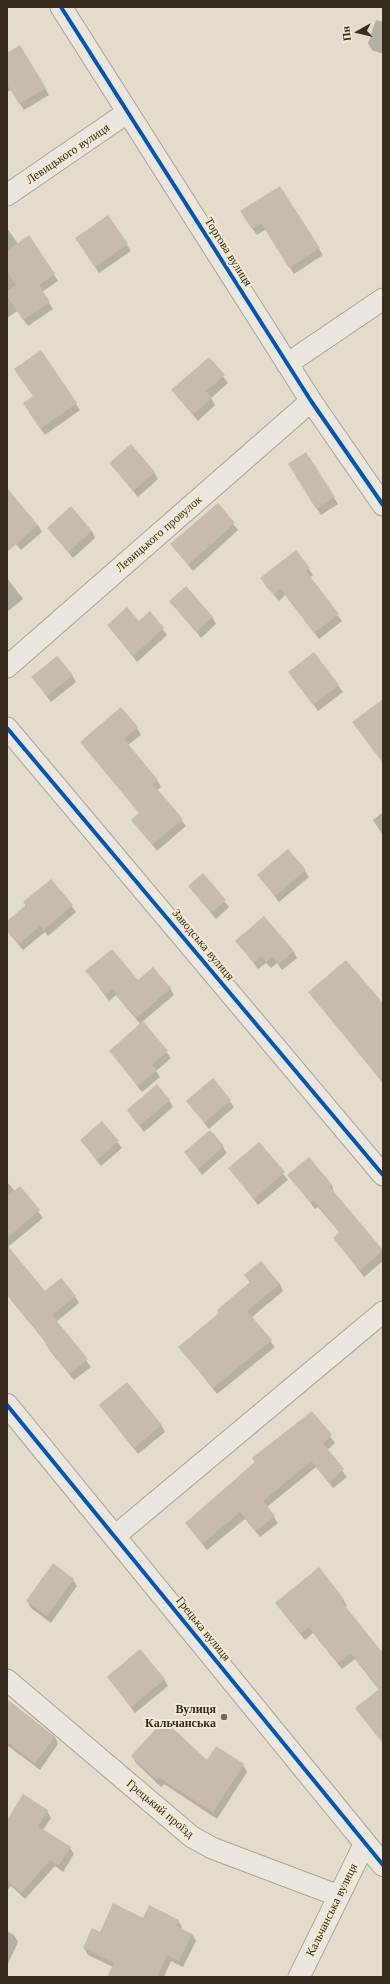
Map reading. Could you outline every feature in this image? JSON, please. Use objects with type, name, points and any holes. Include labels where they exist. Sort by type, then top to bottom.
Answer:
[{"type":"street","name":"Торгова вулиця","points":[[62,7],[287,364],[383,505]]},
{"type":"street","name":"Левицького вулиця","points":[[7,195],[128,112]]},
{"type":"street","points":[[287,364],[383,299]]},
{"type":"street","name":"Левицького провулок","points":[[7,667],[311,401]]},
{"type":"street","name":"Заводська вулиця","points":[[7,728],[383,1175]]},
{"type":"street","points":[[115,1536],[383,1312]]},
{"type":"street","name":"Грецька вулиця","points":[[7,1405],[383,1865]]},
{"type":"street","name":"Грецький проїзд","points":[[7,1680],[192,1837],[212,1848],[339,1896]]},
{"type":"street","name":"Кальчанська вулиця","points":[[299,1977],[365,1843]]},
{"type":"building","points":[[20,45],[46,88],[19,104],[7,84],[7,53]]},
{"type":"building","points":[[280,186],[320,248],[289,268],[261,223],[252,229],[240,211]]},
{"type":"building","points":[[108,215],[128,244],[95,267],[75,238]]},
{"type":"building","points":[[29,235],[55,274],[39,285],[50,302],[23,320],[7,296],[7,291],[16,285],[7,272],[7,251]]},
{"type":"building","points":[[41,350],[77,403],[40,429],[23,403],[33,396],[14,369]]},
{"type":"building","points":[[209,357],[225,375],[206,391],[212,398],[193,415],[171,390]]},
{"type":"building","points":[[131,444],[155,472],[133,491],[109,463]]},
{"type":"building","points":[[306,452],[335,497],[316,509],[288,464]]},
{"type":"building","points":[[7,488],[38,525],[7,552]]},
{"type":"building","points":[[218,503],[235,523],[188,565],[170,544]]},
{"type":"building","points":[[71,506],[92,531],[68,552],[47,528]]},
{"type":"building","points":[[296,550],[310,568],[306,571],[339,614],[314,633],[281,589],[274,595],[260,578]]},
{"type":"building","points":[[186,586],[213,617],[196,632],[169,601]]},
{"type":"building","points":[[127,607],[139,621],[150,611],[164,628],[133,656],[107,625]]},
{"type":"building","points":[[314,652],[339,685],[313,705],[288,672]]},
{"type":"building","points":[[57,656],[73,675],[47,696],[31,677]]},
{"type":"building","points":[[383,699],[383,763],[352,722]]},
{"type":"building","points":[[121,707],[138,727],[124,739],[158,780],[153,784],[183,819],[152,845],[131,820],[139,813],[80,742]]},
{"type":"building","points":[[288,849],[306,870],[275,896],[257,875]]},
{"type":"building","points":[[203,873],[226,900],[211,913],[188,886]]},
{"type":"building","points":[[51,879],[73,905],[44,930],[40,926],[19,944],[7,930],[7,921],[26,905],[23,902]]},
{"type":"building","points":[[264,916],[294,951],[278,964],[272,957],[266,962],[261,956],[254,963],[235,941]]},
{"type":"building","points":[[112,949],[138,980],[153,967],[171,988],[136,1018],[112,989],[105,994],[85,971]]},
{"type":"building","points":[[346,960],[383,1003],[383,1083],[308,992]]},
{"type":"building","points":[[143,1021],[168,1051],[152,1065],[157,1070],[138,1086],[109,1051]]},
{"type":"building","points":[[213,1078],[231,1100],[204,1123],[186,1101]]},
{"type":"building","points":[[157,1084],[170,1100],[139,1126],[127,1110]]},
{"type":"building","points":[[102,1121],[119,1141],[97,1160],[80,1140]]},
{"type":"building","points":[[210,1130],[224,1146],[198,1169],[184,1152]]},
{"type":"building","points":[[259,1142],[285,1172],[254,1199],[228,1168]]},
{"type":"building","points":[[309,1157],[332,1185],[330,1187],[383,1250],[360,1271],[333,1238],[340,1232],[314,1201],[311,1203],[287,1175]]},
{"type":"building","points":[[20,1186],[40,1210],[7,1238],[7,1197]]},
{"type":"building","points":[[7,1245],[45,1291],[61,1278],[76,1296],[52,1315],[88,1359],[70,1374],[7,1294]]},
{"type":"building","points":[[261,1261],[280,1284],[247,1311],[272,1340],[213,1388],[178,1347],[219,1313],[217,1310],[250,1282],[244,1275]]},
{"type":"building","points":[[127,1382],[162,1425],[134,1448],[99,1405]]},
{"type":"building","points":[[312,1411],[332,1435],[323,1443],[344,1469],[329,1482],[311,1461],[263,1501],[275,1516],[256,1531],[240,1512],[202,1544],[185,1523],[255,1462],[252,1458]]},
{"type":"building","points":[[53,1563],[74,1579],[47,1616],[26,1601]]},
{"type":"building","points":[[319,1567],[344,1599],[341,1601],[383,1653],[383,1743],[355,1708],[379,1689],[351,1653],[338,1663],[309,1627],[300,1634],[275,1603]]},
{"type":"building","points":[[140,1649],[165,1679],[131,1707],[107,1677]]},
{"type":"building","points":[[7,1699],[55,1737],[35,1763],[7,1742]]},
{"type":"building","points":[[164,1720],[207,1760],[216,1746],[244,1764],[213,1812],[160,1778],[157,1780],[131,1756]]},
{"type":"building","points":[[23,1794],[48,1810],[38,1826],[71,1847],[59,1865],[50,1860],[21,1893],[7,1880],[7,1820]]},
{"type":"building","points":[[113,1903],[143,1918],[149,1905],[179,1920],[176,1926],[192,1934],[179,1961],[167,1955],[157,1977],[107,1977],[114,1963],[83,1948],[92,1928],[100,1932]]},
{"type":"cycle path","points":[[61,7],[311,401],[383,505]]},
{"type":"cycle path","points":[[7,728],[383,1175]]},
{"type":"cycle path","points":[[7,1405],[383,1865]]},
{"type":"place","name":"Вулиця Кальчанська","points":[[224,1717]]}]
